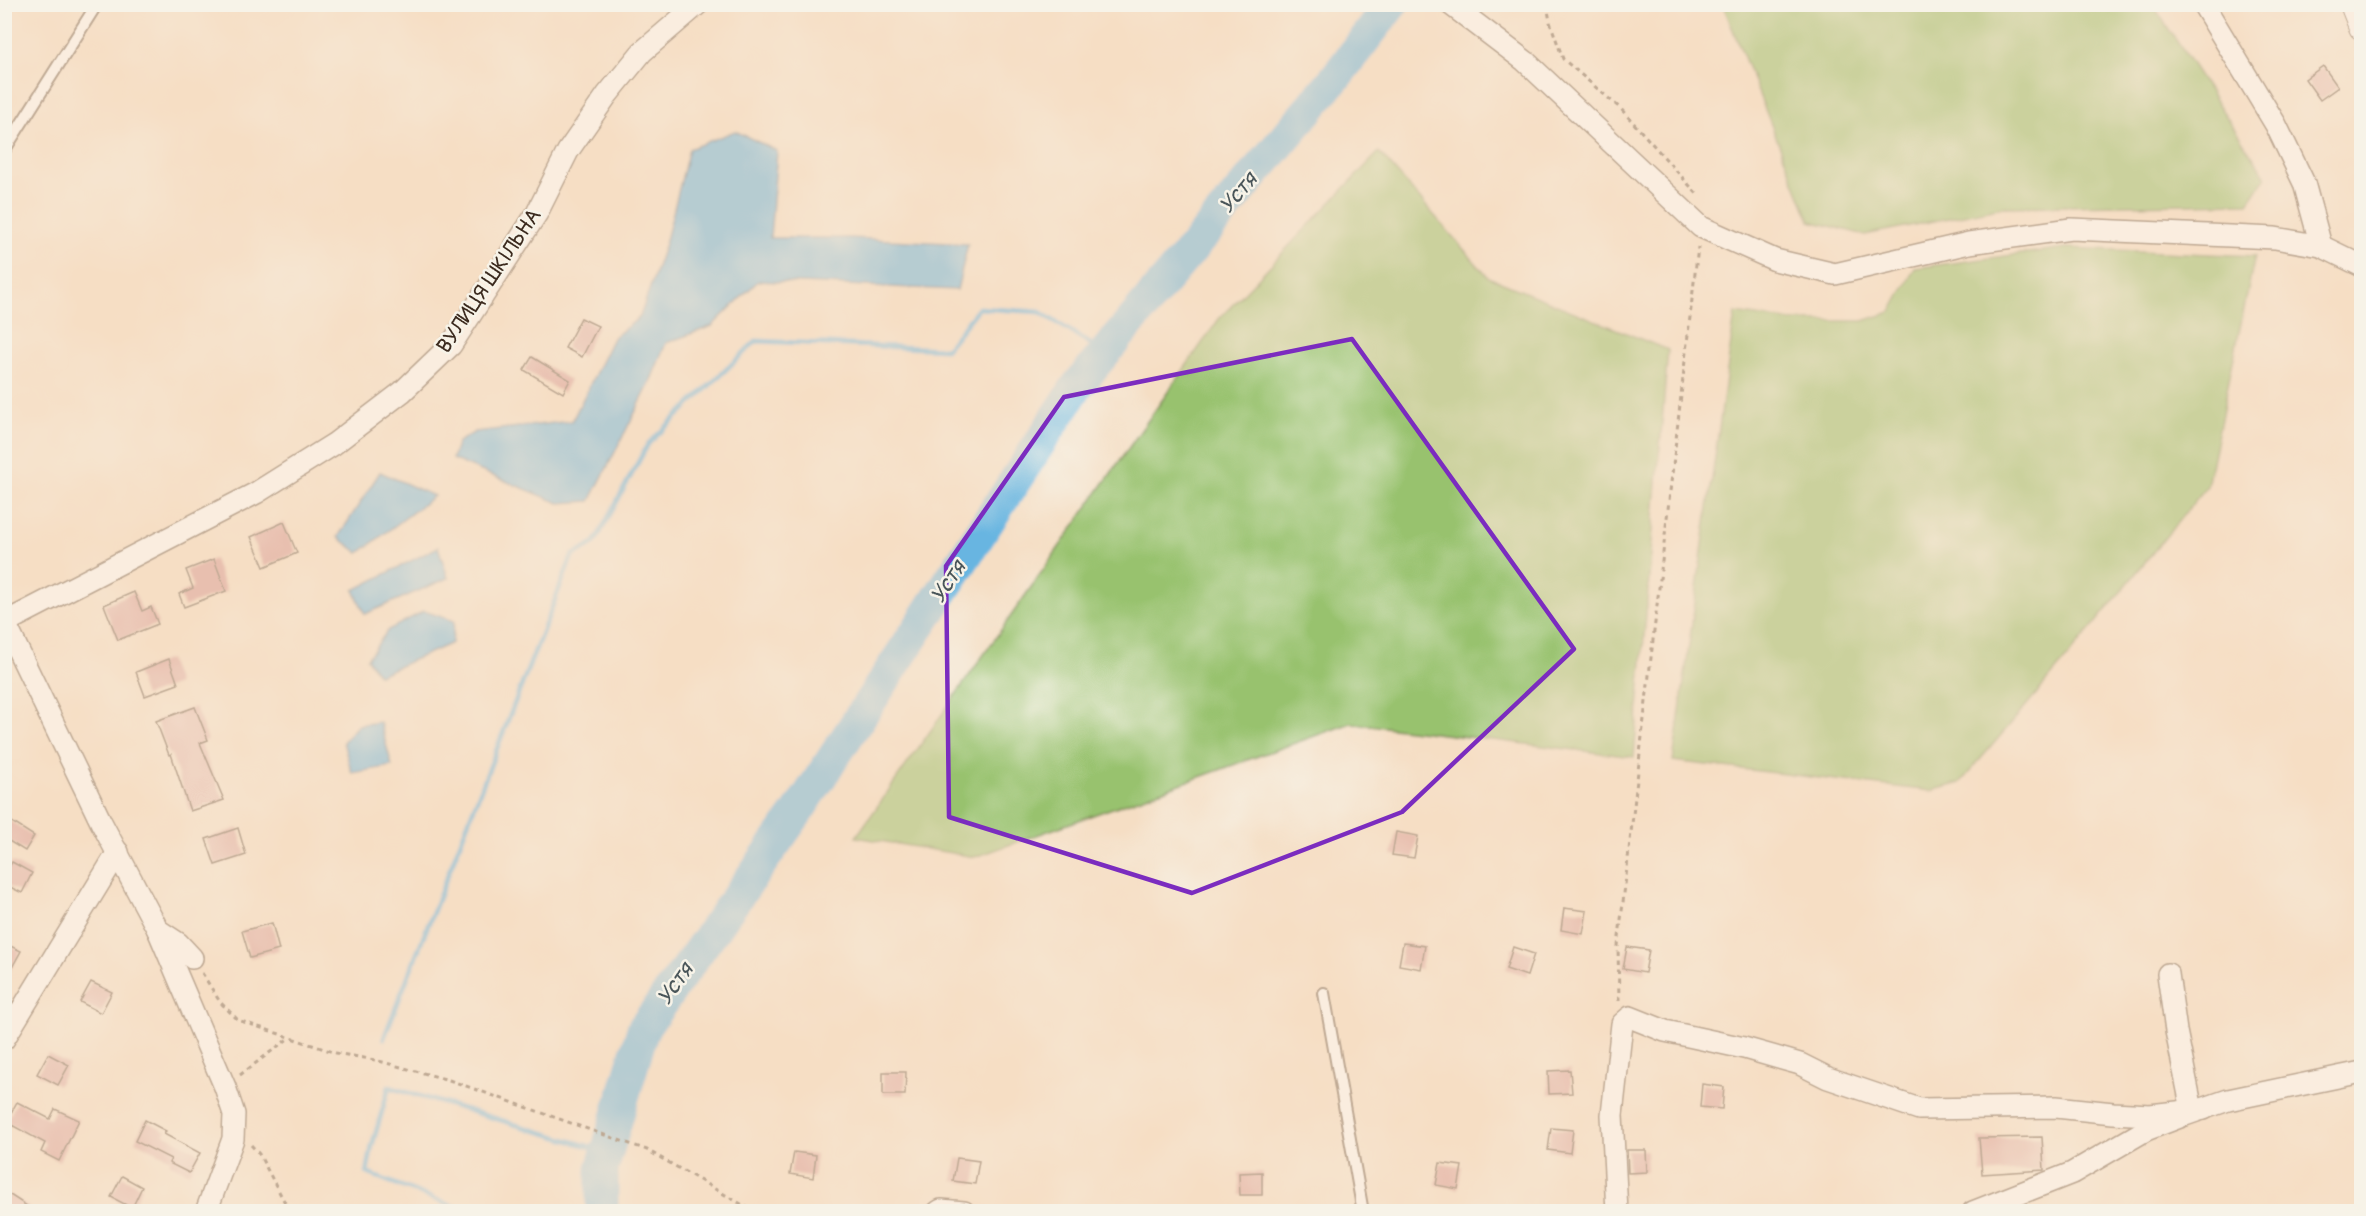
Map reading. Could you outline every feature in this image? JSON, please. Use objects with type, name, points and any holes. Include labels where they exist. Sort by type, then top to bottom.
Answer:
[{"type":"street","name":"ВУЛИЦЯ ШКІЛЬНА","points":[[5,623],[256,493],[334,444],[402,392],[451,345],[537,213],[568,151],[607,95],[642,52],[698,4]]},
{"type":"street","points":[[1450,4],[1525,61],[1701,227],[1775,260],[1835,274],[1969,243],[2071,229],[2275,238],[2321,246],[2361,266]]},
{"type":"street","points":[[2203,4],[2276,125],[2304,183],[2321,246]]},
{"type":"street","points":[[2353,4],[2361,27]]},
{"type":"street","points":[[5,623],[101,822],[158,930],[225,1087],[234,1114],[233,1139],[206,1212]]},
{"type":"street","points":[[4,1039],[118,852]]},
{"type":"street","points":[[158,930],[178,943],[192,957]]},
{"type":"street","points":[[2168,974],[2176,1032],[2198,1109]]},
{"type":"street","points":[[1617,1212],[1612,1115],[1622,1024],[1630,1017],[1665,1032],[1744,1048],[1800,1064],[1828,1078],[1919,1109],[2056,1107],[2150,1115],[2198,1109]]},
{"type":"street","points":[[1973,1212],[2072,1173],[2146,1130],[2198,1109],[2228,1100],[2361,1072]]},
{"type":"street","points":[[938,1212],[941,1210],[964,1212]]},
{"type":"lane","points":[[4,151],[97,4]]},
{"type":"lane","points":[[1324,993],[1363,1212]]},
{"type":"path","points":[[1547,4],[1550,22],[1563,59],[1621,109],[1679,171],[1709,209],[1701,227],[1618,946],[1617,999],[1630,1017]]},
{"type":"path","points":[[192,957],[220,1002],[238,1020],[336,1053],[375,1060],[449,1080],[647,1150],[755,1212]]},
{"type":"path","points":[[225,1087],[289,1038]]},
{"type":"path","points":[[234,1125],[259,1154],[290,1212]]},
{"type":"highlighted area","points":[[1352,339],[1574,649],[1402,812],[1192,893],[949,817],[946,566],[1064,397]]},
{"type":"green space","points":[[1723,5],[2153,5],[2266,177],[2248,203],[2003,207],[1865,235],[1810,221]]},
{"type":"green space","points":[[1379,152],[1488,277],[1668,350],[1634,757],[1351,723],[975,857],[856,837],[1219,319]]},
{"type":"green space","points":[[2066,248],[2255,256],[2207,486],[2067,658],[1960,783],[1931,791],[1673,761],[1735,313],[1792,321],[1863,321],[1891,312],[1915,268]]},
{"type":"water","points":[[735,131],[777,151],[770,238],[850,238],[968,244],[957,290],[758,281],[712,326],[666,343],[648,387],[590,501],[559,503],[452,459],[458,442],[475,432],[572,421],[613,338],[640,317],[666,241],[689,149]]},
{"type":"water","points":[[380,472],[434,496],[359,553],[338,537]]},
{"type":"water","points":[[438,547],[448,578],[365,614],[354,590]]},
{"type":"water","points":[[424,611],[454,621],[452,643],[379,675],[367,659],[388,630]]},
{"type":"water","points":[[380,722],[392,766],[352,773],[343,742],[358,725]]},
{"type":"building","points":[[2323,66],[2338,87],[2320,100],[2305,79]]},
{"type":"building","points":[[581,318],[598,326],[582,357],[565,348]]},
{"type":"building","points":[[532,357],[570,380],[563,393],[524,370]]},
{"type":"building","points":[[284,522],[297,553],[264,567],[251,537]]},
{"type":"building","points":[[214,559],[226,591],[184,607],[179,594],[193,588],[186,570]]},
{"type":"building","points":[[134,592],[142,611],[151,607],[158,624],[118,640],[104,605]]},
{"type":"building","points":[[169,659],[178,684],[145,696],[136,672]]},
{"type":"building","points":[[195,707],[208,740],[200,743],[224,800],[190,811],[171,754],[169,755],[156,721]]},
{"type":"building","points":[[4,817],[34,836],[25,851],[4,838]]},
{"type":"building","points":[[238,828],[246,855],[215,865],[206,839]]},
{"type":"building","points":[[1396,832],[1418,836],[1414,858],[1392,855]]},
{"type":"building","points":[[12,862],[32,873],[22,893],[4,884],[4,876]]},
{"type":"building","points":[[1564,908],[1587,911],[1583,934],[1561,930]]},
{"type":"building","points":[[272,923],[279,950],[250,958],[242,931]]},
{"type":"building","points":[[4,943],[21,951],[4,982]]},
{"type":"building","points":[[1403,943],[1425,946],[1421,969],[1399,965]]},
{"type":"building","points":[[1513,947],[1534,954],[1527,976],[1506,969]]},
{"type":"building","points":[[1627,947],[1649,950],[1645,973],[1623,969]]},
{"type":"building","points":[[91,982],[112,992],[101,1013],[80,1002]]},
{"type":"building","points":[[48,1054],[69,1065],[58,1085],[37,1074]]},
{"type":"building","points":[[1570,1070],[1572,1093],[1549,1094],[1548,1071]]},
{"type":"building","points":[[883,1072],[906,1072],[905,1095],[883,1095]]},
{"type":"building","points":[[1702,1084],[1724,1087],[1722,1109],[1700,1107]]},
{"type":"building","points":[[17,1102],[50,1119],[55,1109],[79,1120],[59,1161],[41,1152],[45,1143],[6,1122]]},
{"type":"building","points":[[145,1120],[166,1131],[164,1134],[200,1153],[189,1173],[169,1163],[171,1159],[135,1141]]},
{"type":"building","points":[[1551,1128],[1573,1130],[1570,1153],[1548,1150]]},
{"type":"building","points":[[2042,1137],[2044,1170],[1982,1174],[1979,1138]]},
{"type":"building","points":[[1627,1150],[1646,1150],[1647,1172],[1628,1173]]},
{"type":"building","points":[[794,1152],[816,1155],[813,1178],[790,1174]]},
{"type":"building","points":[[957,1158],[979,1161],[975,1184],[953,1181]]},
{"type":"building","points":[[1440,1163],[1462,1166],[1458,1189],[1436,1185]]},
{"type":"building","points":[[1262,1172],[1262,1195],[1240,1195],[1239,1173]]},
{"type":"building","points":[[122,1176],[142,1187],[132,1208],[111,1197]]},
{"type":"building","points":[[4,1191],[36,1212],[4,1212]]},
{"type":"waterway","name":"Устя","points":[[602,1212],[602,1169],[643,1029],[797,813],[1077,386],[1335,78],[1392,4]]},
{"type":"waterway","points":[[384,1038],[572,556],[595,542],[648,444],[756,341],[946,349],[979,308],[1040,312],[1105,353]]},
{"type":"waterway","points":[[468,1212],[367,1173],[372,1146],[389,1087],[608,1152]]}]
